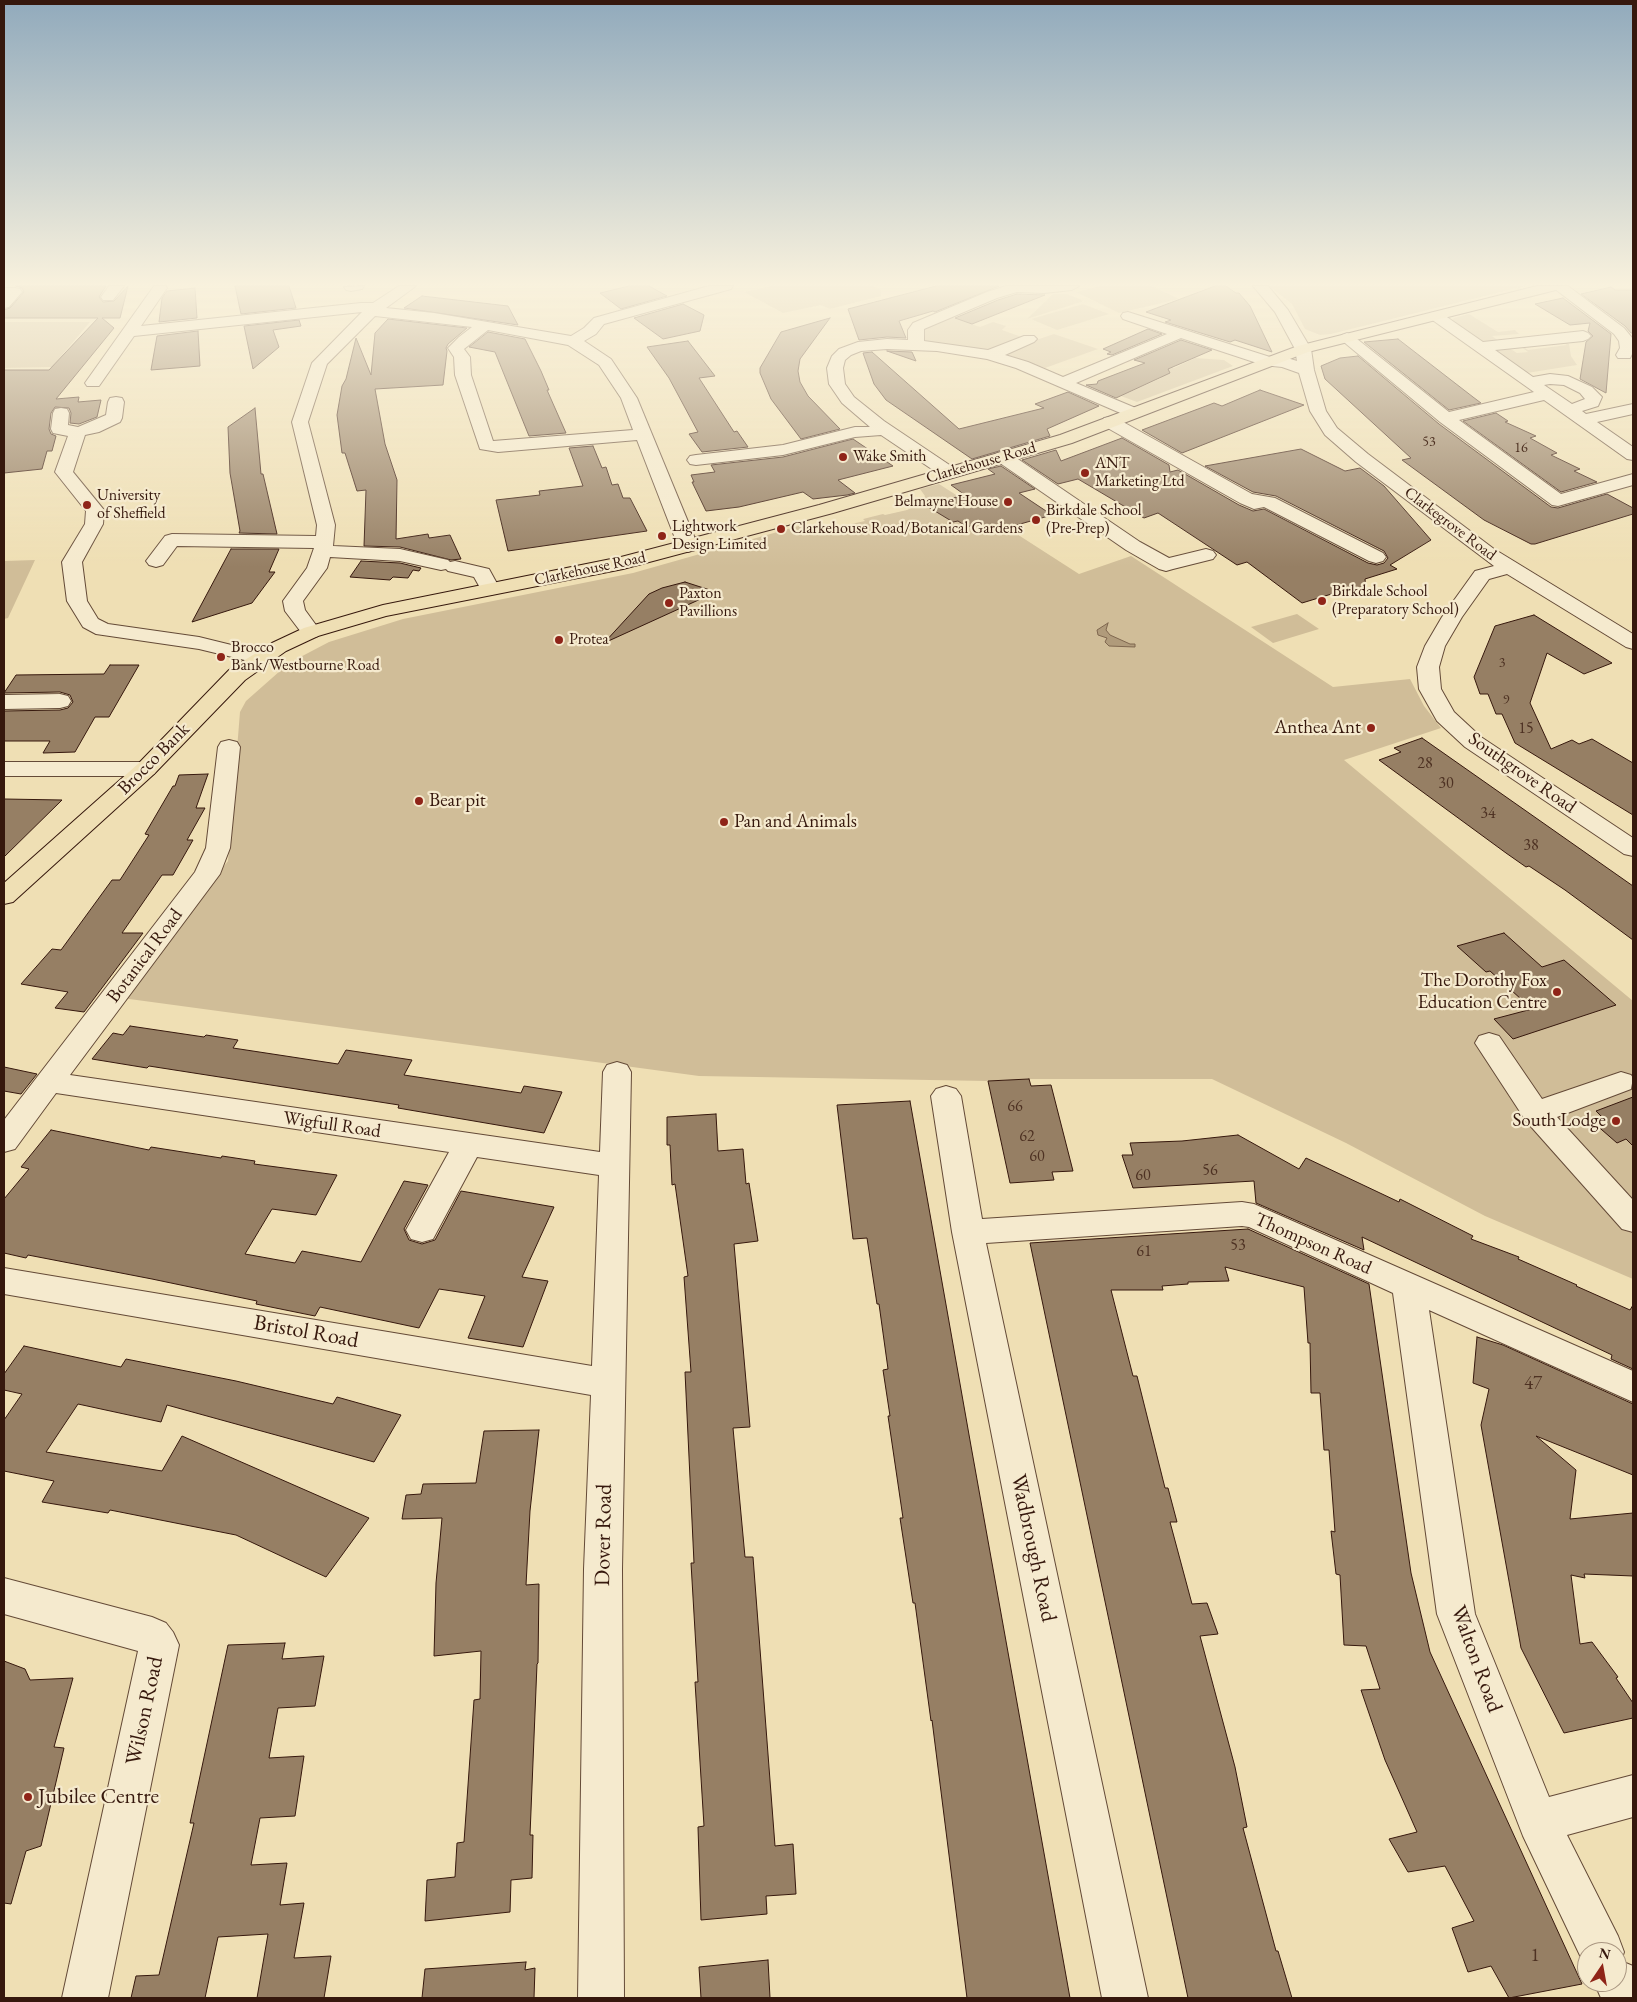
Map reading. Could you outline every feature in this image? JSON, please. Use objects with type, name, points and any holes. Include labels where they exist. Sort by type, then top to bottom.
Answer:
[{"type":"main road","name":"Clarkehouse Road","points":[[311,632],[383,611],[623,563],[835,507],[948,472],[1066,440],[1222,379]]},
{"type":"main road","name":"Brocco Bank","points":[[4,896],[146,769],[237,675],[279,647],[311,632]]},
{"type":"street","points":[[93,383],[95,379]]},
{"type":"street","points":[[311,632],[295,611],[294,601],[316,568],[324,546],[326,525],[300,422],[314,379]]},
{"type":"street","points":[[464,379],[486,445],[498,447],[643,434]]},
{"type":"street","points":[[617,379],[629,398],[688,546]]},
{"type":"street","points":[[836,379],[837,384],[848,400],[884,429],[948,472]]},
{"type":"street","points":[[1058,379],[1132,413]]},
{"type":"street","points":[[1064,382],[1070,379]]},
{"type":"street","name":"Clarkegrove Road","points":[[1309,379],[1318,411],[1331,431],[1370,464],[1487,553],[1633,643]]},
{"type":"street","points":[[1398,379],[1446,418],[1558,501],[1633,479]]},
{"type":"street","points":[[1526,379],[1633,455]]},
{"type":"street","points":[[1530,382],[1547,379]]},
{"type":"street","points":[[1554,379],[1568,381],[1586,390],[1594,397],[1592,402],[1578,415]]},
{"type":"street","points":[[1446,418],[1548,394]]},
{"type":"street","points":[[61,413],[59,429],[78,432],[93,428],[114,418],[116,402]]},
{"type":"street","points":[[1578,415],[1633,408]]},
{"type":"street","points":[[1110,422],[1250,501],[1269,502],[1376,556]]},
{"type":"street","points":[[696,460],[782,450],[855,432],[884,429]]},
{"type":"street","points":[[78,432],[64,472],[95,510],[94,524],[72,562],[77,601],[90,623],[103,630],[199,643],[262,658]]},
{"type":"street","points":[[1003,457],[1133,546],[1166,565],[1206,555]]},
{"type":"street","points":[[156,561],[172,540],[324,546],[400,555],[482,573],[490,589]]},
{"type":"street","name":"Southgrove Road","points":[[1510,567],[1482,575],[1452,616],[1435,646],[1428,667],[1430,689],[1445,716],[1473,742],[1633,849]]},
{"type":"street","points":[[4,702],[60,702]]},
{"type":"street","name":"Botanical Road","points":[[4,1141],[206,874],[218,848],[229,746]]},
{"type":"street","points":[[4,769],[146,769]]},
{"type":"street","points":[[1490,1043],[1536,1113],[1633,1220]]},
{"type":"street","name":"Dover Road","points":[[601,1998],[603,1569],[617,1072]]},
{"type":"street","name":"Wigfull Road","points":[[49,1082],[615,1166]]},
{"type":"street","points":[[1536,1113],[1621,1082]]},
{"type":"street","name":"Wadbrough Road","points":[[946,1096],[968,1232],[1125,1998]]},
{"type":"street","points":[[422,1230],[468,1145]]},
{"type":"street","name":"Thompson Road","points":[[968,1232],[1242,1214],[1254,1216],[1633,1387]]},
{"type":"street","name":"Bristol Road","points":[[4,1281],[607,1383]]},
{"type":"street","name":"Walton Road","points":[[1410,1287],[1456,1614],[1538,1821],[1597,1942]]},
{"type":"street","name":"Wilson Road","points":[[4,1596],[152,1636],[160,1645],[85,1998]]},
{"type":"street","points":[[1538,1821],[1633,1796]]},
{"type":"shaded area","points":[[1158,379],[1197,379],[1137,402],[1121,396]]},
{"type":"shaded area","points":[[939,484],[1079,574],[1131,556],[1333,687],[1410,679],[1424,706],[1441,728],[1344,760],[1633,1001],[1633,1279],[1485,1216],[1346,1143],[1212,1079],[1029,1079],[988,1081],[699,1076],[122,998],[228,861],[240,712],[246,701],[289,663],[329,642],[403,619],[633,573],[802,525],[816,528],[833,528],[865,521],[863,519],[883,514],[907,510],[921,503],[925,496],[920,489]]},
{"type":"shaded area","points":[[35,560],[8,618],[4,619],[4,561]]},
{"type":"shaded area","points":[[1297,614],[1319,629],[1273,643],[1251,627]]},
{"type":"shaded area","points":[[1108,623],[1106,630],[1110,635],[1130,644],[1135,644],[1135,647],[1109,646],[1105,642],[1107,638],[1098,635],[1097,630]]},
{"type":"building","points":[[4,379],[72,379],[56,399],[79,397],[78,402],[101,400],[97,417],[79,424],[70,423],[71,413],[69,408],[55,407],[51,413],[49,429],[51,434],[56,436],[52,451],[47,451],[42,469],[4,473]]},
{"type":"building","points":[[346,379],[444,379],[443,385],[375,389],[385,444],[397,480],[396,539],[428,534],[429,538],[450,535],[461,559],[451,560],[400,547],[364,546],[366,490],[357,491],[345,453],[342,453],[337,415],[342,386]]},
{"type":"building","points":[[506,379],[545,379],[549,390],[547,390],[566,433],[529,436]]},
{"type":"building","points":[[670,379],[700,379],[734,432],[737,431],[748,447],[702,452],[689,434],[698,432]]},
{"type":"building","points":[[763,379],[800,379],[808,396],[840,429],[801,439],[771,399]]},
{"type":"building","points":[[872,379],[903,379],[959,429],[1044,408],[1035,404],[1068,392],[1099,406],[1047,429],[1050,436],[972,459],[886,400]]},
{"type":"building","points":[[1156,379],[1116,398],[1086,385],[1097,384],[1098,381]]},
{"type":"building","points":[[1325,379],[1386,379],[1439,424],[1551,507],[1558,508],[1607,494],[1633,508],[1633,514],[1531,544],[1484,520],[1402,460],[1411,458]]},
{"type":"building","points":[[1411,379],[1450,379],[1481,403],[1449,410]]},
{"type":"building","points":[[1581,379],[1607,379],[1606,393]]},
{"type":"building","points":[[1260,390],[1304,405],[1182,453],[1142,430],[1214,403],[1222,406]]},
{"type":"building","points":[[255,408],[261,474],[263,474],[277,534],[239,533],[230,473],[228,427]]},
{"type":"building","points":[[1496,413],[1508,421],[1505,422],[1536,436],[1530,438],[1557,453],[1551,455],[1580,469],[1574,471],[1597,482],[1561,492],[1463,421]]},
{"type":"building","points":[[1122,438],[1169,465],[1170,472],[1178,470],[1239,505],[1253,511],[1264,509],[1368,563],[1377,565],[1384,563],[1388,558],[1384,551],[1276,496],[1253,492],[1205,466],[1301,449],[1345,471],[1360,468],[1384,486],[1431,540],[1390,565],[1397,569],[1365,579],[1366,593],[1348,589],[1302,603],[1247,562],[1237,565],[1158,513],[1144,518],[1078,479],[1058,484],[1022,460],[1056,450],[1061,461]]},
{"type":"building","points":[[853,439],[893,466],[838,480],[855,493],[813,499],[803,492],[739,507],[706,511],[692,482],[694,482],[691,475],[715,472],[711,465],[783,457]]},
{"type":"building","points":[[593,446],[602,468],[606,467],[612,485],[618,484],[623,498],[630,498],[647,531],[508,551],[496,500],[540,495],[539,491],[583,486],[569,448]]},
{"type":"building","points":[[1001,466],[1035,489],[1019,493],[1052,515],[992,532],[979,523],[967,527],[958,521],[953,522],[925,505],[965,495],[951,485],[995,474],[988,469]]},
{"type":"building","points":[[231,549],[279,549],[269,572],[275,572],[252,603],[192,622]]},
{"type":"building","points":[[361,561],[400,563],[421,568],[419,571],[413,570],[408,578],[393,577],[390,580],[350,577]]},
{"type":"building","points":[[685,582],[716,592],[604,643],[649,594],[662,588]]},
{"type":"building","points":[[1534,615],[1612,663],[1584,674],[1547,653],[1530,703],[1551,749],[1572,740],[1579,744],[1592,739],[1633,763],[1633,815],[1515,743],[1502,714],[1496,714],[1488,694],[1480,694],[1474,677],[1495,626]]},
{"type":"building","points":[[110,665],[139,665],[109,717],[95,717],[75,752],[43,753],[50,741],[4,741],[4,711],[60,710],[68,708],[73,702],[70,695],[60,692],[4,693],[16,675],[104,674]]},
{"type":"building","points":[[1422,738],[1633,886],[1633,940],[1565,890],[1506,853],[1379,760],[1401,752],[1394,748]]},
{"type":"building","points":[[208,774],[196,808],[205,808],[187,840],[193,840],[173,875],[162,875],[122,933],[143,933],[84,1012],[55,1008],[68,992],[21,984],[52,949],[61,950],[112,880],[120,880],[149,835],[145,834],[173,786],[175,786],[179,775]]},
{"type":"building","points":[[4,799],[62,800],[4,857]]},
{"type":"building","points":[[1504,933],[1542,967],[1564,960],[1616,1005],[1513,1039],[1494,1019],[1532,1009],[1490,971],[1486,972],[1457,946]]},
{"type":"building","points":[[130,1026],[238,1040],[233,1048],[338,1064],[346,1050],[412,1060],[404,1075],[521,1093],[524,1086],[562,1092],[544,1133],[398,1108],[399,1105],[149,1066],[147,1068],[92,1059],[113,1033],[123,1035]]},
{"type":"building","points":[[4,1067],[37,1074],[21,1094],[4,1091]]},
{"type":"building","points":[[1029,1079],[1031,1086],[1051,1085],[1073,1171],[1052,1172],[1054,1180],[1010,1183],[988,1081]]},
{"type":"building","name":"South Lodge","points":[[1633,1097],[1633,1146],[1626,1139],[1617,1143],[1594,1123],[1604,1119],[1596,1111]]},
{"type":"building","points":[[910,1101],[1070,1998],[967,1998],[932,1720],[915,1603],[913,1603],[900,1518],[903,1518],[888,1416],[890,1416],[883,1370],[888,1369],[879,1304],[877,1304],[867,1238],[853,1239],[837,1105]]},
{"type":"building","points":[[716,1114],[718,1151],[743,1149],[746,1184],[749,1183],[758,1241],[734,1244],[750,1427],[733,1428],[745,1557],[753,1557],[775,1846],[793,1844],[796,1894],[766,1896],[767,1914],[701,1920],[698,1827],[704,1826],[695,1682],[698,1682],[691,1563],[694,1563],[685,1372],[691,1372],[684,1277],[688,1276],[675,1184],[672,1185],[670,1145],[667,1145],[667,1117]]},
{"type":"building","points":[[51,1130],[149,1150],[151,1147],[221,1158],[222,1156],[255,1161],[254,1164],[337,1175],[316,1215],[272,1209],[245,1254],[295,1263],[302,1251],[361,1262],[404,1181],[428,1185],[404,1229],[409,1240],[422,1244],[435,1240],[461,1191],[554,1207],[522,1277],[548,1281],[523,1347],[468,1338],[485,1296],[439,1289],[419,1328],[320,1307],[315,1316],[256,1304],[257,1301],[152,1279],[28,1255],[26,1258],[4,1253],[4,1199],[29,1169],[21,1167]]},
{"type":"building","points":[[1238,1135],[1299,1169],[1306,1158],[1399,1202],[1400,1199],[1473,1236],[1471,1239],[1519,1257],[1518,1259],[1630,1310],[1633,1305],[1633,1369],[1611,1359],[1612,1355],[1362,1237],[1364,1250],[1256,1203],[1254,1181],[1133,1188],[1122,1155],[1133,1155],[1130,1143],[1182,1141]]},
{"type":"building","points":[[1248,1229],[1369,1284],[1411,1573],[1430,1652],[1577,1973],[1577,1985],[1509,1998],[1491,1966],[1468,1972],[1452,1928],[1474,1921],[1445,1866],[1408,1872],[1389,1839],[1417,1832],[1385,1760],[1361,1690],[1380,1689],[1366,1646],[1344,1645],[1340,1575],[1336,1574],[1331,1531],[1335,1532],[1329,1450],[1324,1450],[1320,1393],[1311,1393],[1310,1343],[1308,1343],[1304,1287],[1225,1267],[1229,1281],[1188,1282],[1188,1284],[1162,1286],[1163,1290],[1111,1290],[1133,1376],[1137,1376],[1165,1488],[1168,1488],[1177,1522],[1170,1522],[1192,1604],[1207,1603],[1218,1634],[1200,1636],[1235,1767],[1247,1827],[1243,1828],[1276,1951],[1278,1951],[1292,1998],[1188,1998],[1030,1243]]},
{"type":"building","points":[[1477,1337],[1503,1345],[1633,1404],[1633,1475],[1536,1436],[1576,1470],[1570,1519],[1633,1513],[1633,1576],[1584,1574],[1585,1578],[1571,1575],[1580,1644],[1592,1642],[1618,1677],[1616,1678],[1633,1703],[1633,1718],[1564,1733],[1521,1648],[1481,1425],[1489,1389],[1473,1383]]},
{"type":"building","points":[[24,1346],[121,1367],[126,1359],[236,1381],[333,1404],[337,1397],[401,1415],[374,1462],[167,1405],[161,1422],[78,1404],[46,1452],[162,1471],[182,1436],[369,1518],[326,1577],[236,1535],[110,1510],[108,1513],[42,1502],[54,1481],[4,1471],[4,1420],[22,1394],[4,1390],[4,1374]]},
{"type":"building","points":[[539,1430],[530,1511],[526,1585],[539,1584],[538,1663],[530,1835],[533,1835],[532,1878],[511,1880],[510,1912],[425,1921],[427,1880],[455,1877],[457,1843],[464,1842],[474,1700],[480,1699],[481,1651],[434,1656],[436,1583],[442,1518],[402,1519],[406,1495],[421,1494],[423,1484],[476,1483],[484,1431]]},
{"type":"building","points":[[285,1643],[282,1659],[324,1656],[315,1706],[278,1708],[269,1758],[304,1756],[295,1816],[260,1818],[251,1865],[287,1863],[280,1905],[304,1903],[294,1958],[331,1956],[324,1998],[257,1998],[268,1934],[218,1937],[205,1998],[131,1998],[136,1976],[159,1975],[194,1823],[190,1823],[228,1645]]},
{"type":"building","name":"Jubilee Centre","points":[[4,1661],[25,1669],[30,1680],[73,1678],[54,1747],[64,1748],[41,1846],[26,1851],[11,1904],[4,1903]]},
{"type":"building","points":[[768,1960],[770,1998],[701,1998],[699,1967]]},
{"type":"building","points":[[526,1962],[525,1970],[535,1968],[534,1998],[422,1998],[425,1969]]},
{"type":"place","name":"Wake Smith","points":[[843,457]]},
{"type":"place","name":"ANT Marketing Ltd","points":[[1085,473]]},
{"type":"place","name":"Belmayne House","points":[[1008,502]]},
{"type":"place","name":"University of Sheffield","points":[[87,505]]},
{"type":"place","name":"Birkdale School (Pre-Prep)","points":[[1036,520]]},
{"type":"place","name":"Clarkehouse Road/Botanical Gardens","points":[[781,529]]},
{"type":"place","name":"Lightwork Design Limited","points":[[662,536]]},
{"type":"place","name":"Birkdale School (Preparatory School)","points":[[1322,601]]},
{"type":"place","name":"Paxton Pavillions","points":[[669,603]]},
{"type":"place","name":"Protea","points":[[559,640]]},
{"type":"place","name":"Brocco Bank/Westbourne Road","points":[[221,657]]},
{"type":"place","name":"Anthea Ant","points":[[1371,728]]},
{"type":"place","name":"Bear pit","points":[[419,801]]},
{"type":"place","name":"Pan and Animals","points":[[724,822]]},
{"type":"place","name":"The Dorothy Fox Education Centre","points":[[1557,992]]},
{"type":"place","name":"South Lodge","points":[[1616,1121]]},
{"type":"place","name":"Jubilee Centre","points":[[28,1797]]}]
